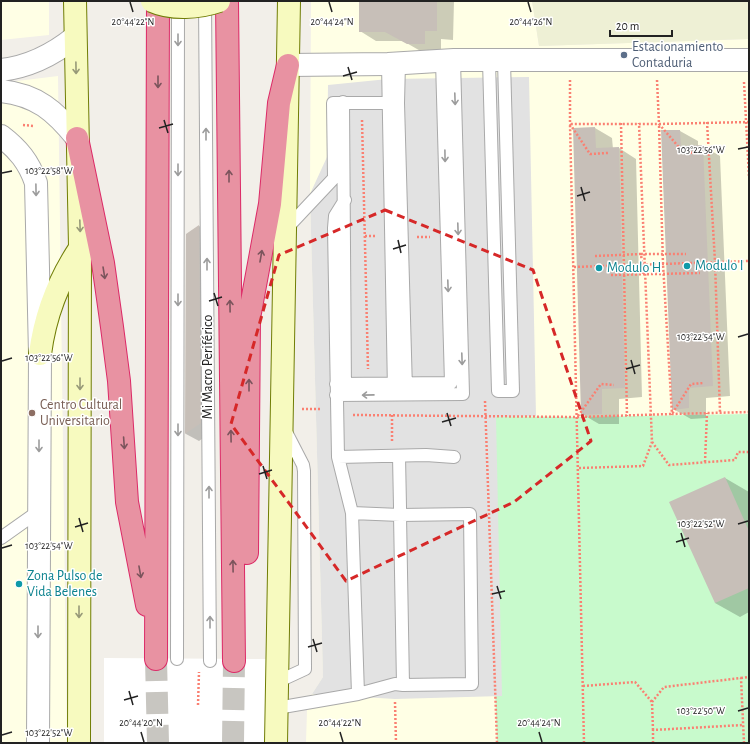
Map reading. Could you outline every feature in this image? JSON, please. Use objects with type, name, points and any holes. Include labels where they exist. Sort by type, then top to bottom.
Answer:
[{"type":"highway","points":[[158,1],[167,659]]},
{"type":"highway","points":[[227,1],[234,661],[247,580],[249,318],[270,204],[278,103],[288,65]]},
{"type":"highway","points":[[77,138],[103,263],[119,381],[128,502],[167,659]]},
{"type":"main road","points":[[75,1],[80,247],[79,743]]},
{"type":"main road","points":[[152,1],[163,5],[191,7],[209,5],[219,1]]},
{"type":"main road","points":[[276,743],[277,682],[291,419],[285,230],[289,1]]},
{"type":"main road","points":[[40,354],[43,335],[53,298],[70,263],[80,247]]},
{"type":"street","points":[[1,70],[31,62],[55,52],[75,37]]},
{"type":"street","points":[[288,65],[394,64],[448,60],[747,70]]},
{"type":"street","points":[[1,91],[25,96],[40,102],[52,110],[77,138]]},
{"type":"street","points":[[8,130],[32,170],[36,183],[40,354],[38,743]]},
{"type":"lane","points":[[167,659],[178,1]]},
{"type":"lane","name":"Mi Macro Periférico","points":[[205,1],[210,661]]},
{"type":"lane","points":[[406,389],[451,383],[447,237],[448,60]]},
{"type":"lane","points":[[341,390],[406,389],[463,394],[448,60]]},
{"type":"lane","points":[[497,61],[513,391],[498,391],[497,61]]},
{"type":"lane","points":[[394,64],[392,103],[396,237],[406,389]]},
{"type":"lane","points":[[338,102],[392,103]]},
{"type":"lane","points":[[285,230],[334,178],[338,102]]},
{"type":"lane","points":[[338,102],[345,200],[335,216],[334,228],[341,390],[336,414],[338,457],[352,513],[358,694]]},
{"type":"lane","points":[[394,389],[396,237]]},
{"type":"lane","points":[[400,456],[403,685]]},
{"type":"lane","points":[[338,457],[454,457]]},
{"type":"lane","points":[[1,538],[39,512]]},
{"type":"lane","points":[[277,708],[358,694],[394,684],[472,684],[470,514],[400,515],[352,513]]},
{"type":"path","points":[[747,70],[749,177]]},
{"type":"path","points":[[657,74],[663,264],[672,414]]},
{"type":"path","points":[[570,75],[584,743]]},
{"type":"path","points":[[362,103],[370,415]]},
{"type":"path","points":[[707,122],[715,262],[720,412]]},
{"type":"path","points":[[570,124],[748,122]]},
{"type":"path","points":[[621,123],[627,416]]},
{"type":"path","points":[[579,468],[643,466],[652,442],[643,265],[639,123]]},
{"type":"path","points":[[570,124],[590,154],[608,153]]},
{"type":"path","points":[[659,124],[683,152],[696,153]]},
{"type":"path","points":[[8,130],[36,126]]},
{"type":"path","points":[[365,236],[447,237]]},
{"type":"path","points":[[595,256],[686,254]]},
{"type":"path","points":[[574,267],[749,262]]},
{"type":"path","points":[[611,275],[700,273]]},
{"type":"path","points":[[672,414],[691,384],[704,383]]},
{"type":"path","points":[[578,417],[601,384],[614,385]]},
{"type":"path","points":[[485,400],[497,743]]},
{"type":"path","points":[[301,401],[301,409]]},
{"type":"path","points":[[291,419],[301,409],[325,409],[336,414],[370,415],[578,417],[749,412]]},
{"type":"path","points":[[705,462],[707,413]]},
{"type":"path","points":[[652,442],[669,465],[735,460],[738,452],[749,452]]},
{"type":"path","points":[[652,702],[664,687],[749,677]]},
{"type":"path","points":[[741,678],[744,743]]},
{"type":"path","points":[[583,686],[635,682],[652,702],[653,743]]},
{"type":"path","points":[[653,730],[743,725]]},
{"type":"highlighted area","points":[[385,210],[533,270],[591,441],[514,502],[346,581],[231,424],[279,255]]},
{"type":"shaded area","points":[[1,1],[49,1],[49,35],[1,40]]},
{"type":"shaded area","points":[[311,1],[532,1],[539,46],[749,39],[749,743],[306,743],[307,710],[312,694],[323,677],[310,194]]},
{"type":"shaded area","points":[[532,1],[749,1],[749,39],[539,46]]},
{"type":"shaded area","name":"Centro Cultural Universitario","points":[[58,76],[67,743],[1,743],[1,83]]},
{"type":"shaded area","points":[[529,77],[536,416],[496,417],[502,696],[395,699],[312,694],[323,677],[310,194],[327,157],[328,85],[388,79]]},
{"type":"green space","points":[[749,414],[749,743],[497,743],[485,416],[578,417]]},
{"type":"pier","points":[[104,658],[272,659],[272,743],[104,743]]},
{"type":"building","points":[[359,1],[437,1],[437,31],[425,31],[425,44],[407,44],[385,32],[359,32]]},
{"type":"building","name":"Modulo H","points":[[595,127],[596,148],[619,147],[625,388],[602,389],[602,414],[581,415],[573,128]]},
{"type":"building","name":"Modulo I","points":[[661,130],[680,130],[681,146],[703,145],[713,386],[689,388],[689,408],[672,410]]},
{"type":"building","points":[[199,225],[201,423],[185,434],[186,234]]},
{"type":"building","points":[[725,477],[749,531],[749,588],[715,603],[669,502]]},
{"type":"tunnel","points":[[156,659],[158,743]]},
{"type":"tunnel","points":[[233,743],[234,661]]},
{"type":"place","name":"Estacionamiento Contaduria","points":[[624,55]]},
{"type":"place","name":"Modulo I","points":[[687,266]]},
{"type":"place","name":"Modulo H","points":[[599,268]]},
{"type":"place","name":"Centro Cultural Universitario","points":[[32,413]]},
{"type":"place","name":"Zona Pulso de Vida Belenes","points":[[19,584]]}]
